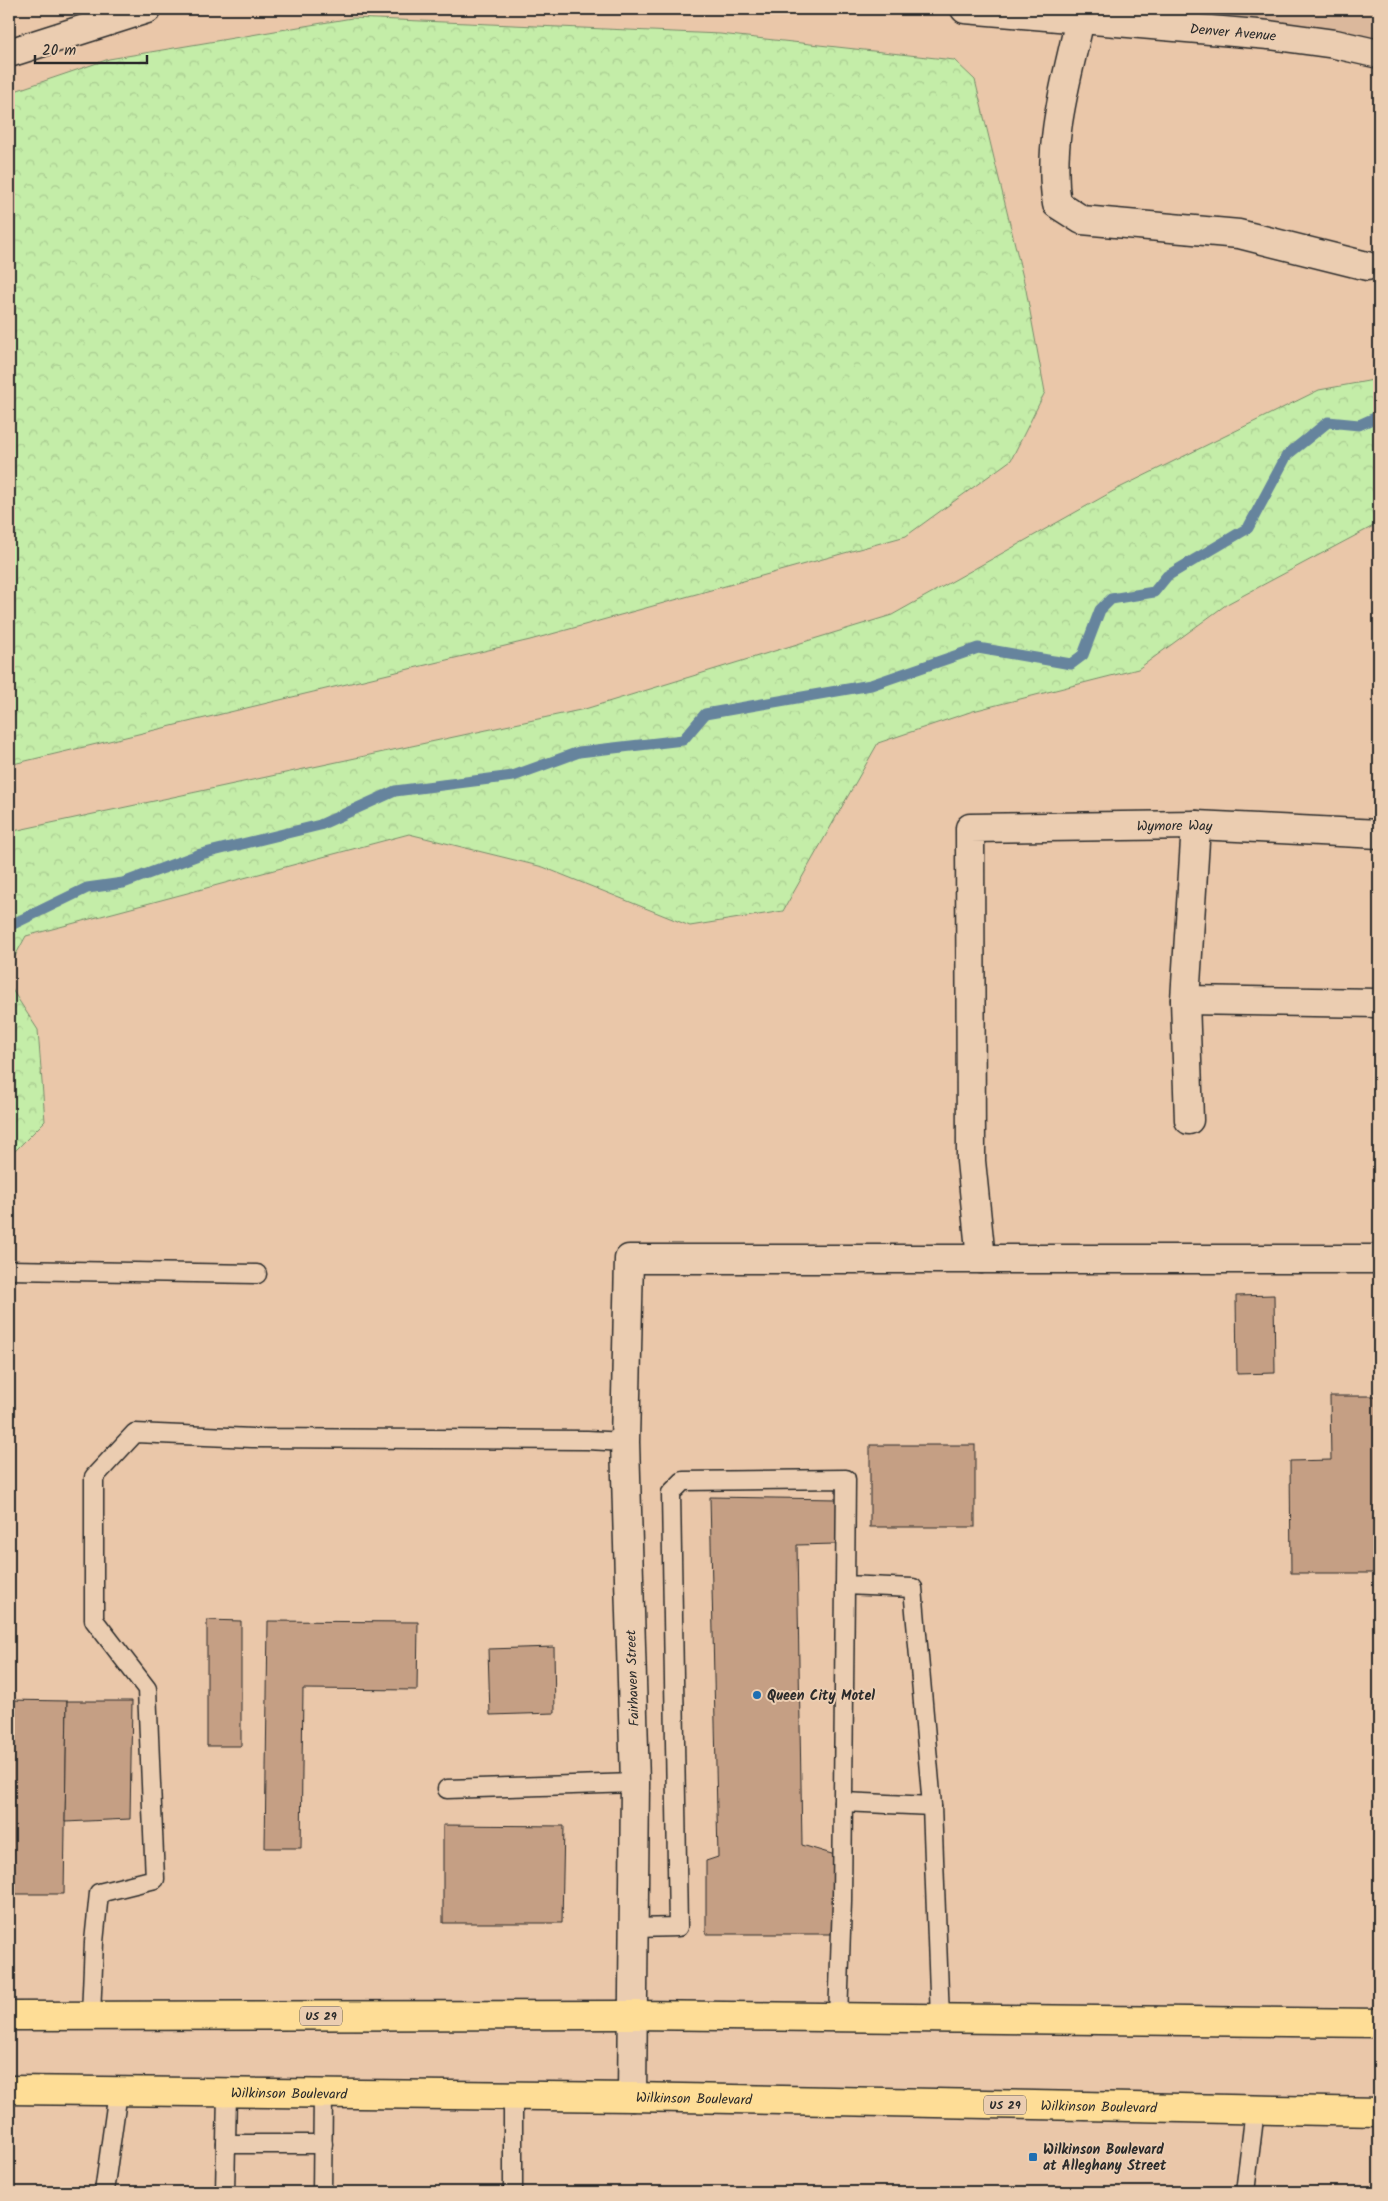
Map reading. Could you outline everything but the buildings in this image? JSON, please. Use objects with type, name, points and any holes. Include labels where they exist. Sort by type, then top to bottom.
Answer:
[{"type":"main road","name":"US 29","points":[[9,2016],[633,2015],[1379,2023]]},
{"type":"main road","name":"Wilkinson Boulevard","points":[[9,2090],[513,2095],[1379,2112]]},
{"type":"street","points":[[9,53],[147,9]]},
{"type":"street","name":"Denver Avenue","points":[[965,9],[1270,35],[1335,44],[1379,54]]},
{"type":"street","points":[[1080,19],[1057,124],[1053,178],[1057,204],[1082,220],[1239,234],[1367,266]]},
{"type":"street","points":[[1189,1120],[1185,1000],[1196,825]]},
{"type":"street","name":"Wymore Way","points":[[981,1259],[971,1161],[970,828],[1196,825],[1379,834]]},
{"type":"street","points":[[1185,1000],[1379,1003]]},
{"type":"street","name":"Fairhaven Street","points":[[632,2097],[635,1783],[625,1442],[629,1259],[981,1259]]},
{"type":"street","points":[[981,1259],[1379,1259]]},
{"type":"lane","points":[[9,1270],[257,1274]]},
{"type":"lane","points":[[91,2016],[94,1942],[99,1893],[155,1879],[147,1688],[94,1620],[94,1477],[135,1434],[252,1438],[587,1440],[625,1442]]},
{"type":"lane","points":[[634,1928],[678,1927],[672,1493],[683,1481],[846,1479],[843,1802],[838,2017]]},
{"type":"lane","points":[[845,1585],[913,1588],[932,1806],[940,2019]]},
{"type":"lane","points":[[447,1789],[635,1783]]},
{"type":"lane","points":[[843,1802],[932,1806]]},
{"type":"lane","points":[[104,2192],[118,2092]]},
{"type":"lane","points":[[225,2192],[227,2093]]},
{"type":"lane","points":[[322,2192],[323,2094]]},
{"type":"lane","points":[[513,2095],[513,2192]]},
{"type":"lane","points":[[1245,2192],[1255,2110]]},
{"type":"lane","points":[[226,2144],[323,2144]]},
{"type":"shaded area","points":[[1032,9],[1379,9],[1379,50]]},
{"type":"green space","points":[[352,18],[720,34],[954,60],[975,80],[1026,290],[1045,392],[1011,460],[906,536],[530,640],[9,765],[9,93],[109,59]]},
{"type":"green space","points":[[1379,379],[1379,523],[1227,604],[1138,669],[973,711],[878,743],[783,911],[690,926],[543,867],[409,834],[26,936],[9,967],[9,832],[585,709],[892,615],[1117,489],[1319,390]]},
{"type":"green space","points":[[9,985],[38,1030],[45,1121],[9,1157]]},
{"type":"waterway","points":[[9,926],[87,888],[123,883],[201,854],[320,825],[395,791],[513,776],[579,752],[683,740],[705,714],[871,685],[978,648],[1071,664],[1083,655],[1100,610],[1111,599],[1154,592],[1167,576],[1248,528],[1287,455],[1328,422],[1359,425],[1379,416]]},
{"type":"place","name":"Queen City Motel","points":[[757,1695]]},
{"type":"place","name":"Wilkinson Boulevard at Alleghany Street","points":[[1033,2157]]}]
